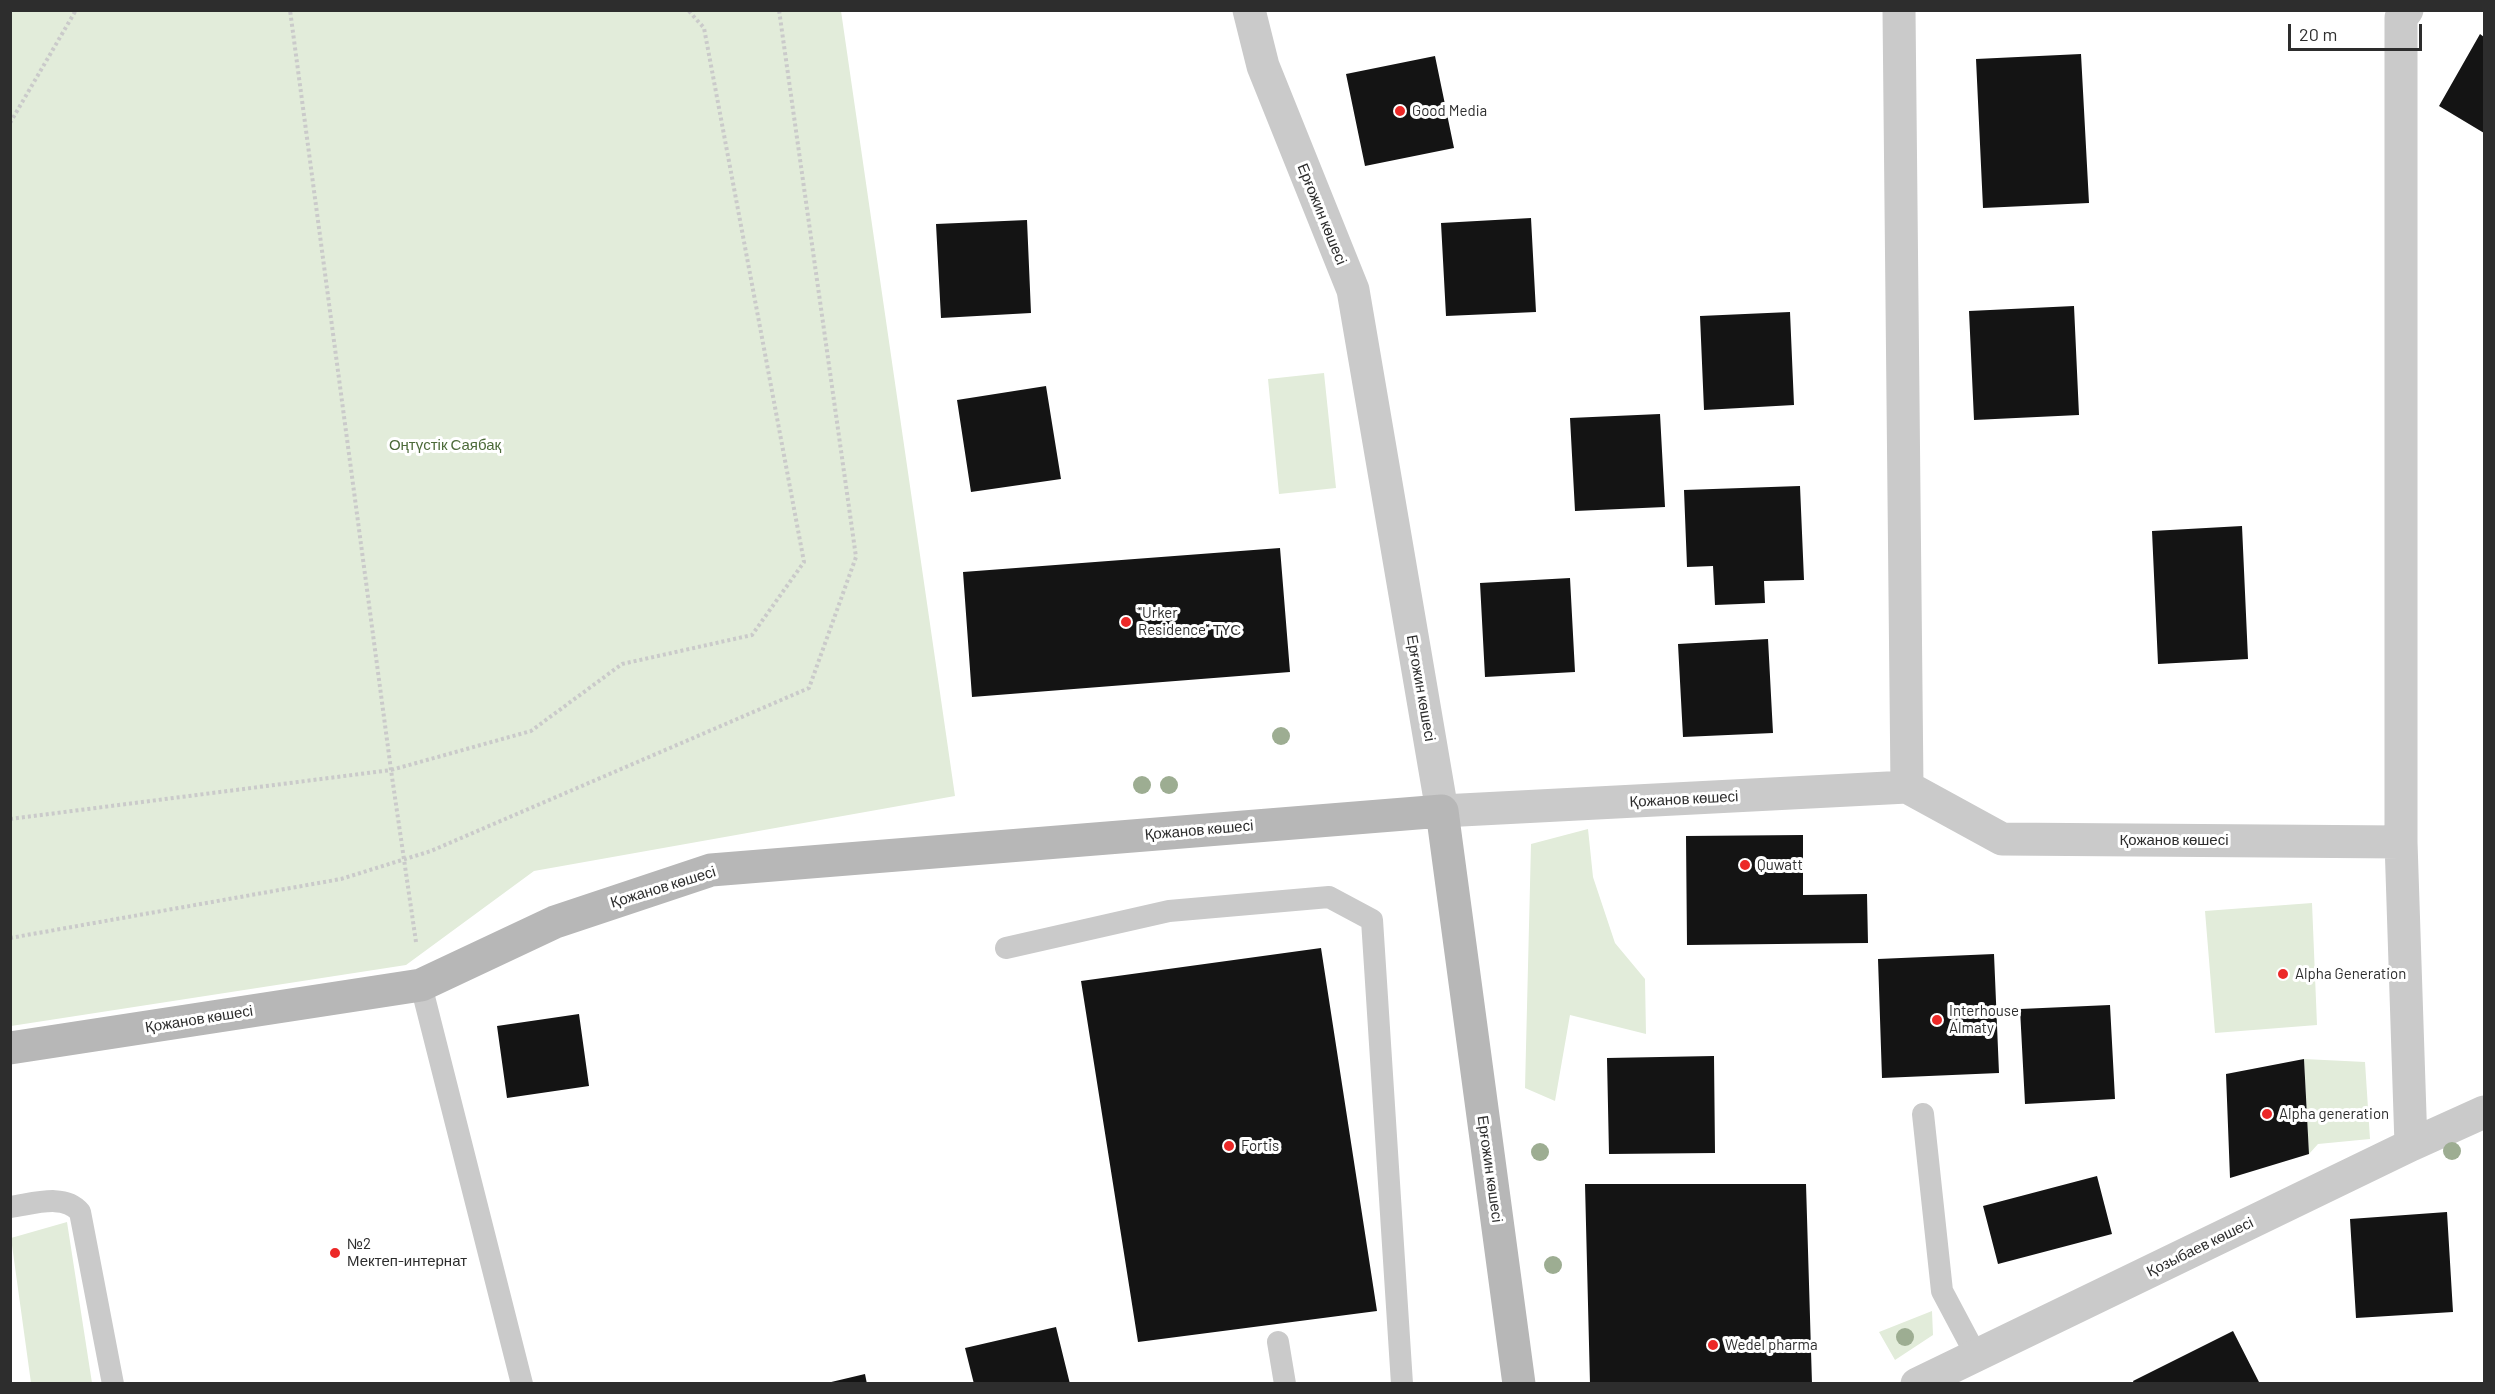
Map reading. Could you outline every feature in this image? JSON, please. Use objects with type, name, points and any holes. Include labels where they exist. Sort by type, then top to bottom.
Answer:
[{"type":"street","name":"Ерғожин көшесі","points":[[1249,10],[1263,66],[1353,290],[1442,811],[1519,1383]]},
{"type":"street","points":[[1899,10],[1907,788]]},
{"type":"street","points":[[2407,10],[2401,18],[2401,842],[2411,1145]]},
{"type":"street","name":"Қожанов көшесі","points":[[10,1048],[422,985],[555,922],[711,870],[1442,811],[1907,788],[2002,839],[2401,842]]},
{"type":"street","name":"Қозыбаев көшесі","points":[[1917,1383],[2484,1112]]},
{"type":"lane","points":[[1006,948],[1169,911],[1329,897],[1372,920],[1402,1383]]},
{"type":"lane","points":[[422,985],[522,1383]]},
{"type":"lane","points":[[1923,1114],[1942,1291],[1976,1355]]},
{"type":"lane","points":[[10,1207],[62,1201],[72,1203],[80,1212],[113,1383]]},
{"type":"lane","points":[[1278,1342],[1285,1383]]},
{"type":"path","points":[[10,123],[76,10]]},
{"type":"path","points":[[290,10],[390,770],[422,985]]},
{"type":"path","points":[[10,819],[390,770],[531,731],[622,664],[753,635],[804,562],[704,28],[688,10]]},
{"type":"path","points":[[10,938],[341,879],[431,850],[809,688],[856,557],[779,10]]},
{"type":"green space","name":"Оңтүстік Саябақ","points":[[10,11],[841,11],[955,796],[534,871],[406,965],[11,1026]]},
{"type":"green space","points":[[1324,373],[1336,488],[1279,494],[1268,379]]},
{"type":"green space","points":[[1588,829],[1593,877],[1615,943],[1645,979],[1646,1034],[1570,1015],[1555,1101],[1525,1088],[1531,844]]},
{"type":"green space","points":[[2312,903],[2317,1025],[2215,1033],[2205,911]]},
{"type":"green space","points":[[2304,1059],[2365,1062],[2370,1139],[2318,1144],[2309,1154]]},
{"type":"green space","points":[[67,1222],[92,1383],[31,1383],[11,1238]]},
{"type":"green space","points":[[1932,1311],[1933,1335],[1895,1360],[1879,1332]]},
{"type":"building","points":[[2480,34],[2484,37],[2484,133],[2439,106]]},
{"type":"building","points":[[2081,54],[2089,203],[1983,208],[1976,59]]},
{"type":"building","name":"Good Media","points":[[1435,56],[1454,148],[1365,166],[1346,74]]},
{"type":"building","points":[[1531,218],[1536,312],[1446,316],[1441,223]]},
{"type":"building","points":[[1027,220],[1031,313],[941,318],[936,224]]},
{"type":"building","points":[[2074,306],[2079,415],[1974,420],[1969,311]]},
{"type":"building","points":[[1790,312],[1794,405],[1704,410],[1700,316]]},
{"type":"building","points":[[1046,386],[1061,479],[971,492],[957,400]]},
{"type":"building","points":[[1660,414],[1665,507],[1575,511],[1570,418]]},
{"type":"building","points":[[1800,486],[1804,580],[1764,581],[1765,603],[1715,605],[1713,566],[1687,567],[1684,490]]},
{"type":"building","points":[[2242,526],[2248,659],[2158,664],[2152,531]]},
{"type":"building","name":"\"Urker Residence\" ТҮС","points":[[1280,548],[1290,672],[972,697],[963,572]]},
{"type":"building","points":[[1570,578],[1575,672],[1485,677],[1480,583]]},
{"type":"building","points":[[1768,639],[1773,733],[1683,737],[1678,644]]},
{"type":"building","name":"Quwatt","points":[[1803,835],[1803,895],[1867,894],[1868,943],[1687,945],[1686,836]]},
{"type":"building","name":"Fortis","points":[[1321,948],[1377,1311],[1138,1342],[1081,981]]},
{"type":"building","points":[[1994,954],[1999,1073],[1882,1078],[1878,959]]},
{"type":"building","points":[[2110,1005],[2115,1099],[2025,1104],[2020,1009]]},
{"type":"building","points":[[579,1014],[589,1086],[507,1098],[497,1026]]},
{"type":"building","points":[[1714,1056],[1715,1153],[1609,1154],[1607,1058]]},
{"type":"building","name":"Alpha generation","points":[[2304,1059],[2309,1154],[2230,1178],[2226,1074]]},
{"type":"building","points":[[2097,1176],[2112,1234],[1998,1264],[1983,1206]]},
{"type":"building","points":[[1585,1184],[1806,1184],[1812,1384],[1590,1384]]},
{"type":"building","points":[[2447,1212],[2453,1312],[2356,1318],[2350,1219]]},
{"type":"building","points":[[1056,1327],[1070,1384],[974,1384],[965,1348]]},
{"type":"building","points":[[2233,1331],[2260,1384],[2134,1384],[2133,1381]]},
{"type":"building","points":[[865,1374],[867,1384],[827,1384],[827,1383]]},
{"type":"place","name":"Good Media","points":[[1400,111]]},
{"type":"place","name":"\"Urker Residence\" ТҮС","points":[[1126,622]]},
{"type":"place","name":"Quwatt","points":[[1745,865]]},
{"type":"place","name":"Alpha Generation","points":[[2283,974]]},
{"type":"place","name":"Interhouse Almaty","points":[[1937,1020]]},
{"type":"place","name":"Alpha generation","points":[[2267,1114]]},
{"type":"place","name":"Fortis","points":[[1229,1146]]},
{"type":"place","name":"№2 Мектеп-интернат","points":[[335,1253]]},
{"type":"place","name":"Wedel pharma","points":[[1713,1345]]}]
